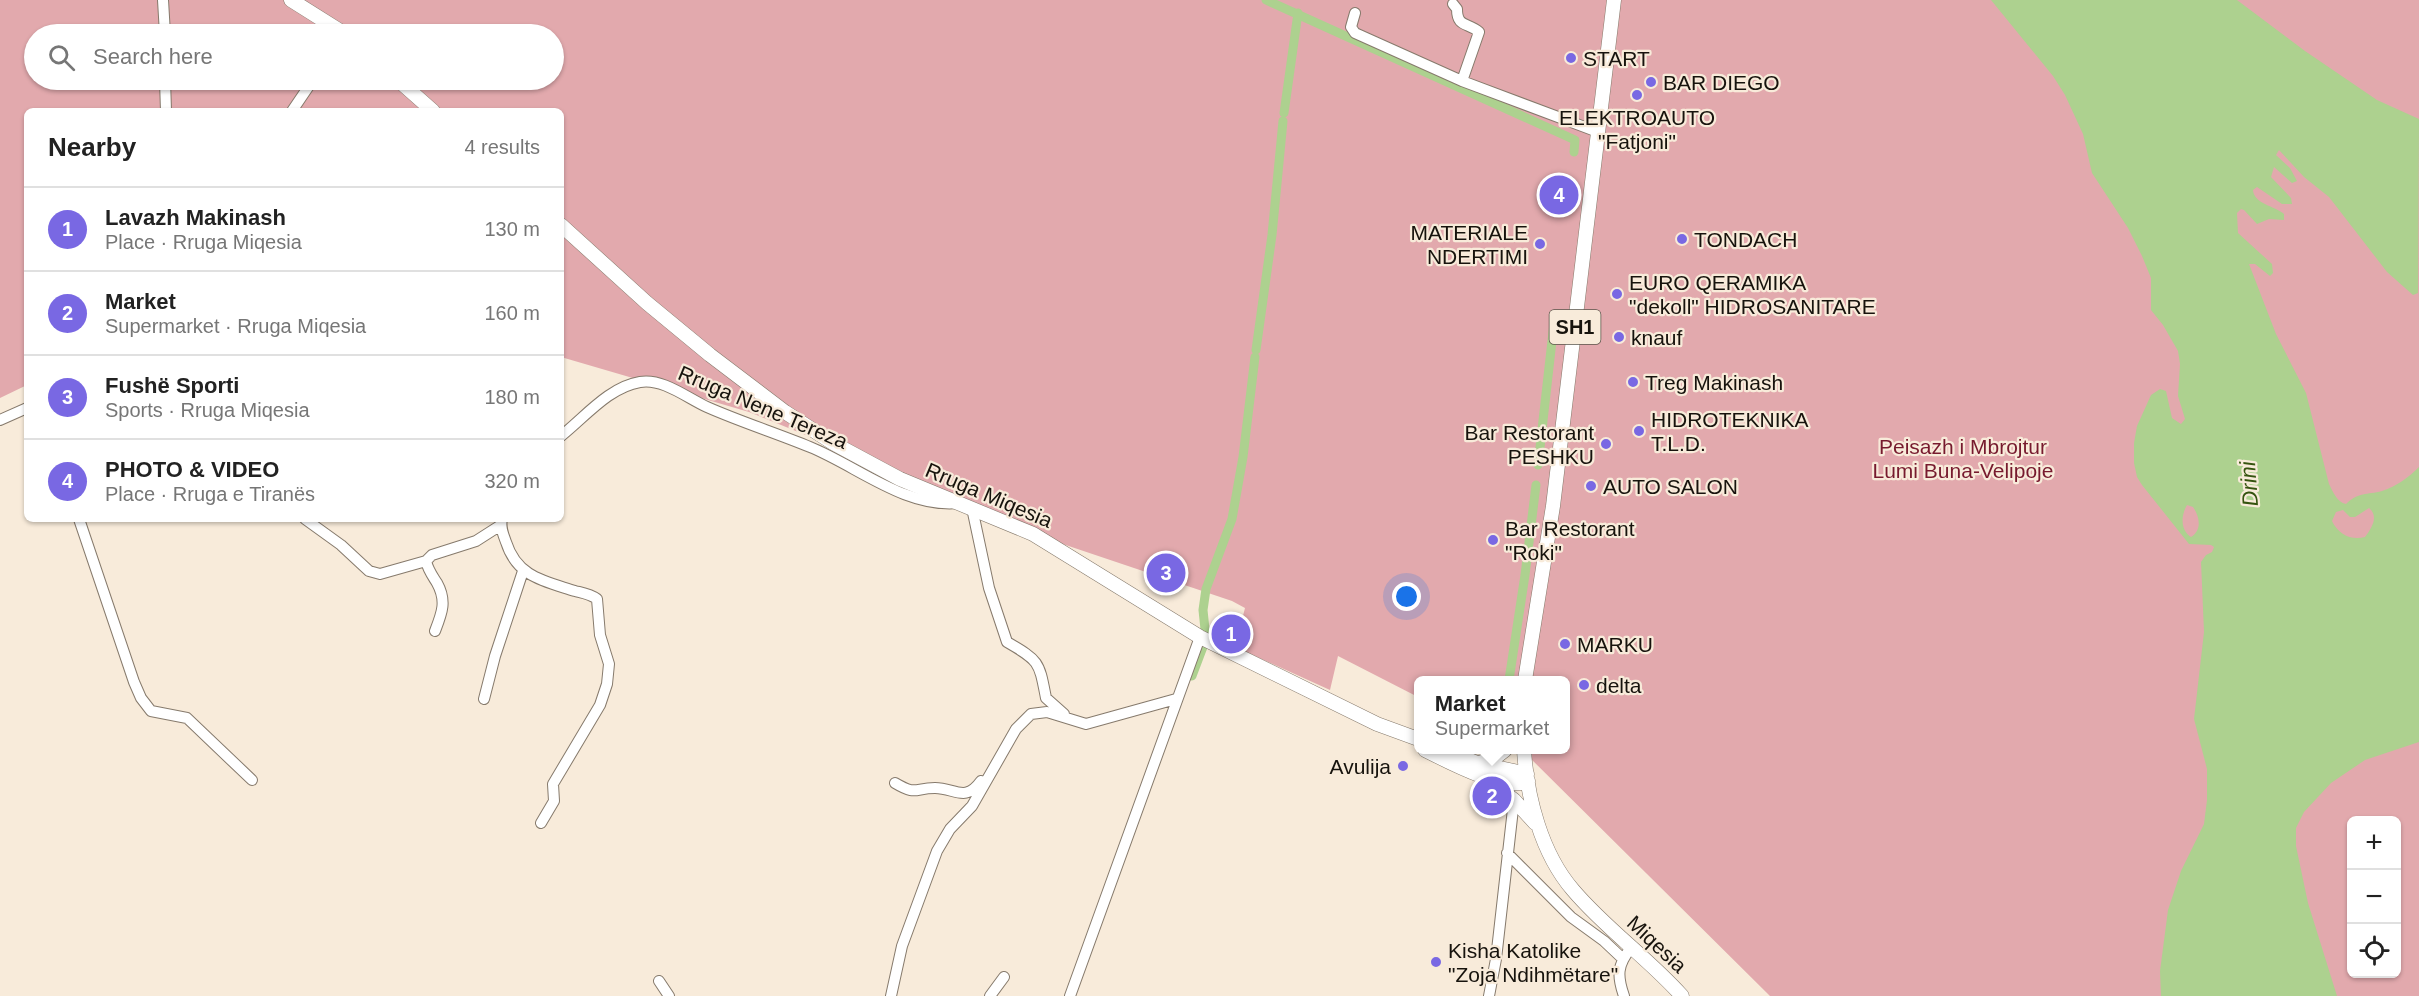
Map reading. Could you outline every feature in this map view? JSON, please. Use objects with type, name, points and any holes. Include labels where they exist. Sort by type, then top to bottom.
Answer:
[{"type":"main road","points":[[291,0],[330,24]]},
{"type":"main road","name":"SH1","points":[[1526,676],[1553,506],[1614,0]]},
{"type":"main road","points":[[409,90],[430,108]]},
{"type":"main road","name":"Rruga Miqesia","points":[[564,228],[647,303],[747,384],[817,433],[879,469],[1015,525],[1053,544],[1132,597],[1202,638],[1397,732],[1414,743]]},
{"type":"main road","name":"Rruga Miqesia","points":[[1397,732],[1414,737]]},
{"type":"main road","points":[[1437,754],[1477,768],[1528,777]]},
{"type":"main road","points":[[1452,754],[1477,768],[1514,800],[1542,833]]},
{"type":"main road","points":[[1477,768],[1499,754]]},
{"type":"main road","points":[[1525,754],[1531,798],[1542,833]]},
{"type":"main road","name":"Miqesia","points":[[1542,833],[1562,875],[1571,888],[1604,922],[1627,953],[1682,996]]},
{"type":"street","points":[[163,0],[164,24]]},
{"type":"street","points":[[1453,4],[1457,9],[1458,20],[1479,32],[1462,81]]},
{"type":"street","points":[[1355,13],[1351,27],[1355,33],[1462,81],[1598,132]]},
{"type":"street","points":[[165,90],[166,108]]},
{"type":"street","points":[[294,108],[306,90]]},
{"type":"street","name":"Rruga Nene Tereza","points":[[564,434],[616,391],[641,381],[654,382],[716,411],[812,447],[919,500],[942,505],[965,506]]},
{"type":"street","points":[[0,420],[24,409]]},
{"type":"street","points":[[965,506],[1007,642],[1029,655],[1042,670],[1046,698],[1067,717]]},
{"type":"street","points":[[80,522],[108,609],[141,698],[151,711],[187,718],[252,780]]},
{"type":"street","points":[[309,522],[341,545],[369,571],[380,574],[426,561],[432,555],[476,541],[501,522],[508,548],[523,571],[552,584],[591,594],[597,599],[600,635],[609,664],[607,684],[600,705],[557,776],[552,792],[554,801],[542,823]]},
{"type":"street","points":[[426,561],[428,571],[444,599],[443,610],[435,631]]},
{"type":"street","points":[[484,699],[495,656],[523,571]]},
{"type":"street","points":[[1070,996],[1176,699],[1202,638]]},
{"type":"street","points":[[892,995],[902,946],[938,850],[950,829],[972,806],[1016,729],[1031,714],[1047,712],[1086,724],[1176,699]]},
{"type":"street","points":[[895,783],[914,792],[933,788],[958,794],[968,793],[993,768]]},
{"type":"street","points":[[1489,996],[1496,959],[1514,800]]},
{"type":"street","points":[[1507,853],[1571,917],[1604,941],[1627,953],[1618,978],[1624,996]]},
{"type":"street","points":[[990,996],[1004,977]]},
{"type":"street","points":[[659,981],[669,996]]},
{"type":"green space","name":"Peisazh i Mbrojtur Lumi Buna-Velipoje","points":[[0,0],[2419,0],[2419,996],[1770,996],[1526,754],[1570,754],[1570,676],[1414,676],[1414,695],[1338,656],[1330,690],[1235,647],[1245,608],[1232,601],[1030,533],[909,477],[749,412],[564,358],[564,108],[24,108],[24,386],[0,398]]},
{"type":"water","name":"Drini","points":[[1991,0],[2237,0],[2305,51],[2377,100],[2419,119],[2418,293],[2413,295],[2387,272],[2329,197],[2304,177],[2279,150],[2276,155],[2290,168],[2297,181],[2292,183],[2274,167],[2271,177],[2291,198],[2292,204],[2282,204],[2257,187],[2253,190],[2257,199],[2284,214],[2284,220],[2269,219],[2257,224],[2244,210],[2241,209],[2237,213],[2238,233],[2272,264],[2273,273],[2270,276],[2255,264],[2249,264],[2276,334],[2306,393],[2329,484],[2336,496],[2346,504],[2359,496],[2393,487],[2419,467],[2419,742],[2365,760],[2331,783],[2304,812],[2296,828],[2296,846],[2308,903],[2337,996],[2161,996],[2160,971],[2168,910],[2181,871],[2204,824],[2207,800],[2207,769],[2194,719],[2204,632],[2201,562],[2214,547],[2189,544],[2137,477],[2134,443],[2137,426],[2151,395],[2160,389],[2166,391],[2172,418],[2181,424],[2185,419],[2178,396],[2180,364],[2178,351],[2151,310],[2151,278],[2142,256],[2128,228],[2092,173],[2083,134],[2065,95],[2053,76]],"holes":[[[2187,505],[2193,507],[2198,519],[2197,531],[2191,537],[2183,526]],[[2369,508],[2374,518],[2365,537],[2350,537],[2338,530],[2332,521],[2336,512],[2343,510],[2350,517],[2355,517]]]},
{"type":"waterway","points":[[1266,0],[1575,140],[1574,152]]},
{"type":"waterway","points":[[1284,113],[1298,13]]},
{"type":"waterway","points":[[1256,350],[1272,235],[1283,121]]},
{"type":"waterway","points":[[1538,465],[1554,323]]},
{"type":"waterway","points":[[1192,676],[1206,639],[1203,610],[1206,589],[1232,519],[1243,457],[1255,357]]},
{"type":"waterway","points":[[1510,676],[1536,485]]},
{"type":"place","name":"START","points":[[1571,58]]},
{"type":"place","name":"BAR DIEGO","points":[[1651,82]]},
{"type":"place","name":"ELEKTROAUTO \"Fatjoni\"","points":[[1637,95]]},
{"type":"place","name":"PHOTO & VIDEO","points":[[1559,195]]},
{"type":"place","name":"TONDACH","points":[[1682,239]]},
{"type":"place","name":"MATERIALE NDERTIMI","points":[[1540,244]]},
{"type":"place","name":"EURO QERAMIKA \"dekoll\" HIDROSANITARE","points":[[1617,294]]},
{"type":"place","name":"knauf","points":[[1619,337]]},
{"type":"place","name":"Treg Makinash","points":[[1633,382]]},
{"type":"place","name":"HIDROTEKNIKA T.L.D.","points":[[1639,431]]},
{"type":"place","name":"Bar Restorant PESHKU","points":[[1606,444]]},
{"type":"place","name":"AUTO SALON","points":[[1591,486]]},
{"type":"place","name":"Bar Restorant \"Roki\"","points":[[1493,540]]},
{"type":"place","name":"Fushë Sporti","points":[[1166,573]]},
{"type":"place","name":"Lavazh Makinash","points":[[1231,634]]},
{"type":"place","name":"MARKU","points":[[1565,644]]},
{"type":"place","name":"delta","points":[[1584,685]]},
{"type":"place","name":"Avulija","points":[[1403,766]]},
{"type":"place","name":"Market","points":[[1492,796]]},
{"type":"place","name":"Kisha Katolike \"Zoja Ndihmëtare\"","points":[[1436,962]]}]
